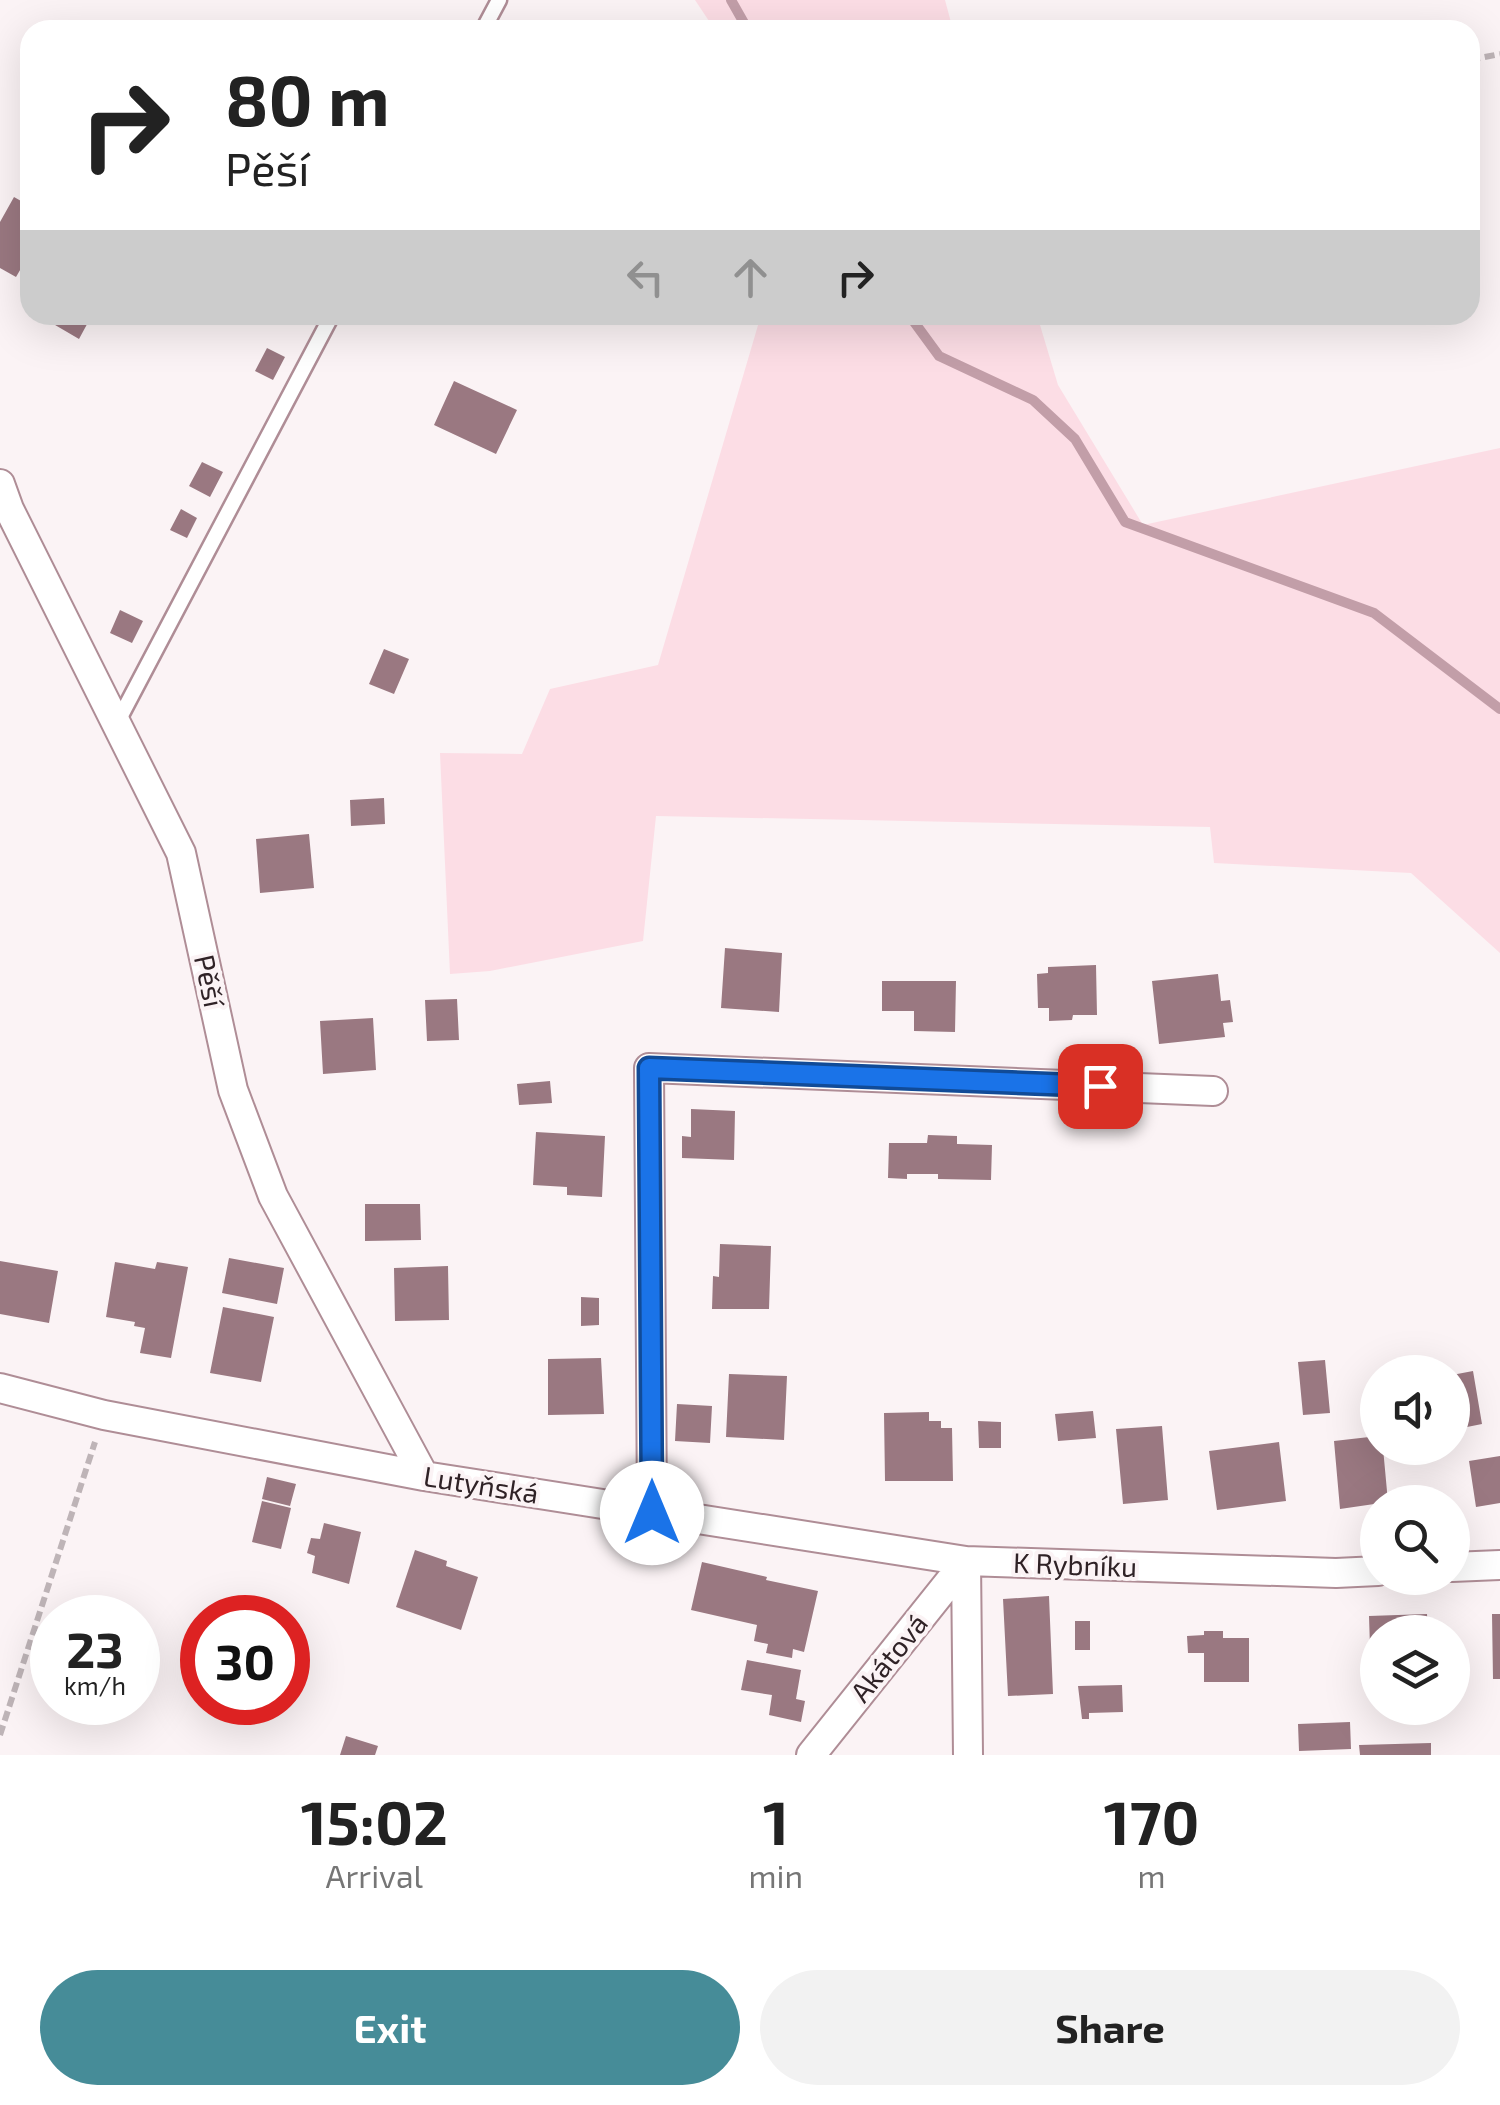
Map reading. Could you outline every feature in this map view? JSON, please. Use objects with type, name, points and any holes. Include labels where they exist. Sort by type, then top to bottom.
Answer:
[{"type":"street","name":"Pěší","points":[[0,484],[181,853],[233,1090],[273,1196],[424,1476]]},
{"type":"street","points":[[652,1513],[649,1068],[1213,1091]]},
{"type":"street","name":"Lutyňská","points":[[0,1388],[104,1415],[424,1476],[966,1561]]},
{"type":"street","points":[[966,1561],[968,1755]]},
{"type":"street","name":"K Rybníku","points":[[966,1561],[1360,1572]]},
{"type":"street","name":"Akátová","points":[[811,1755],[966,1561]]},
{"type":"street","points":[[1470,1566],[1500,1565]]},
{"type":"lane","points":[[116,725],[327,325]]},
{"type":"path","points":[[0,1736],[104,1415]]},
{"type":"shaded area","points":[[695,0],[945,0],[950,20],[708,20]]},
{"type":"shaded area","points":[[758,325],[1040,325],[1058,385],[1143,525],[1500,448],[1500,953],[1411,873],[1214,863],[1210,827],[656,816],[643,941],[490,971],[450,974],[440,753],[522,754],[550,689],[658,665]]},
{"type":"building","points":[[14,197],[20,200],[20,270],[16,277],[0,268],[0,222]]},
{"type":"building","points":[[55,325],[87,325],[79,339]]},
{"type":"building","points":[[267,348],[285,357],[273,380],[255,371]]},
{"type":"building","points":[[454,381],[517,410],[496,454],[434,425]]},
{"type":"building","points":[[202,462],[223,472],[210,497],[189,486]]},
{"type":"building","points":[[181,509],[197,518],[187,538],[170,530]]},
{"type":"building","points":[[120,610],[143,621],[132,643],[110,633]]},
{"type":"building","points":[[384,649],[409,659],[394,694],[369,684]]},
{"type":"building","points":[[384,798],[385,824],[351,826],[350,800]]},
{"type":"building","points":[[309,834],[314,888],[260,893],[256,839]]},
{"type":"building","points":[[725,948],[782,953],[779,1012],[721,1008]]},
{"type":"building","points":[[1096,965],[1097,1015],[1049,1021],[1049,1008],[1038,1008],[1037,974],[1048,973],[1048,967]]},
{"type":"building","points":[[1218,974],[1221,1001],[1230,1000],[1233,1022],[1223,1023],[1225,1037],[1159,1044],[1152,981]]},
{"type":"building","points":[[882,981],[956,981],[955,1032],[914,1031],[914,1011],[882,1011]]},
{"type":"building","points":[[457,999],[459,1040],[427,1041],[425,1000]]},
{"type":"building","points":[[373,1018],[376,1070],[323,1074],[320,1021]]},
{"type":"building","points":[[550,1081],[552,1103],[519,1105],[517,1084]]},
{"type":"building","points":[[691,1109],[735,1111],[734,1160],[682,1158],[682,1136],[691,1137]]},
{"type":"building","points":[[536,1132],[605,1136],[602,1197],[567,1195],[567,1187],[533,1185]]},
{"type":"building","points":[[928,1135],[957,1136],[957,1144],[992,1145],[991,1180],[938,1179],[938,1174],[888,1178],[889,1143],[927,1143]]},
{"type":"building","points":[[365,1204],[420,1204],[421,1240],[365,1241]]},
{"type":"building","points":[[720,1244],[771,1246],[769,1309],[712,1309],[713,1276],[719,1277]]},
{"type":"building","points":[[229,1258],[284,1268],[277,1304],[222,1293]]},
{"type":"building","points":[[0,1261],[58,1271],[49,1323],[0,1314]]},
{"type":"building","points":[[115,1262],[155,1269],[157,1262],[188,1267],[171,1358],[140,1353],[145,1328],[134,1326],[135,1322],[106,1317]]},
{"type":"building","points":[[448,1266],[449,1320],[395,1321],[394,1268]]},
{"type":"building","points":[[581,1297],[599,1298],[599,1325],[581,1326]]},
{"type":"building","points":[[223,1307],[274,1317],[261,1382],[210,1373]]},
{"type":"building","points":[[601,1358],[604,1414],[548,1415],[548,1359]]},
{"type":"building","points":[[1325,1360],[1330,1413],[1303,1415],[1298,1362]]},
{"type":"building","points":[[1473,1371],[1482,1424],[1470,1426]]},
{"type":"building","points":[[729,1374],[787,1376],[784,1440],[726,1437]]},
{"type":"building","points":[[677,1404],[712,1406],[710,1443],[675,1441]]},
{"type":"building","points":[[1093,1411],[1096,1438],[1058,1441],[1055,1414]]},
{"type":"building","points":[[929,1412],[929,1421],[941,1421],[941,1428],[952,1428],[953,1481],[885,1481],[884,1413]]},
{"type":"building","points":[[978,1421],[1001,1422],[1001,1448],[979,1448]]},
{"type":"building","points":[[1162,1426],[1168,1500],[1123,1504],[1116,1429]]},
{"type":"building","points":[[1360,1438],[1360,1465],[1385,1465],[1386,1485],[1360,1485],[1360,1506],[1340,1509],[1334,1441]]},
{"type":"building","points":[[1279,1442],[1286,1501],[1217,1510],[1209,1451]]},
{"type":"building","points":[[1500,1456],[1500,1503],[1476,1507],[1470,1461]]},
{"type":"building","points":[[267,1477],[296,1484],[290,1506],[262,1499]]},
{"type":"building","points":[[262,1501],[291,1508],[281,1549],[252,1542]]},
{"type":"building","points":[[324,1523],[361,1532],[349,1584],[312,1573],[315,1556],[307,1553],[311,1538],[320,1539]]},
{"type":"building","points":[[415,1550],[478,1577],[461,1630],[396,1607]]},
{"type":"building","points":[[702,1562],[818,1591],[804,1652],[793,1649],[792,1658],[766,1653],[768,1644],[754,1641],[757,1625],[691,1610]]},
{"type":"building","points":[[1049,1596],[1053,1694],[1008,1696],[1003,1599]]},
{"type":"building","points":[[1492,1614],[1500,1614],[1500,1679],[1493,1679]]},
{"type":"building","points":[[1075,1621],[1090,1621],[1090,1650],[1075,1650]]},
{"type":"building","points":[[1204,1631],[1223,1631],[1223,1638],[1249,1638],[1249,1682],[1204,1682],[1204,1653],[1188,1653],[1187,1636],[1204,1635]]},
{"type":"building","points":[[747,1660],[801,1670],[796,1699],[805,1701],[801,1722],[769,1715],[772,1695],[741,1690]]},
{"type":"building","points":[[1122,1685],[1123,1712],[1089,1713],[1089,1719],[1082,1719],[1078,1686]]},
{"type":"building","points":[[1350,1722],[1351,1749],[1299,1751],[1298,1724]]},
{"type":"building","points":[[346,1736],[378,1746],[375,1755],[340,1755]]},
{"type":"building","points":[[1431,1743],[1431,1755],[1360,1755],[1359,1745]]},
{"type":"waterway","points":[[731,0],[742,20]]},
{"type":"waterway","points":[[916,325],[939,356],[1033,400],[1075,439],[1125,522],[1374,613],[1500,709]]},
{"type":"route","points":[[652,1513],[649,1068],[1100,1086]]}]
